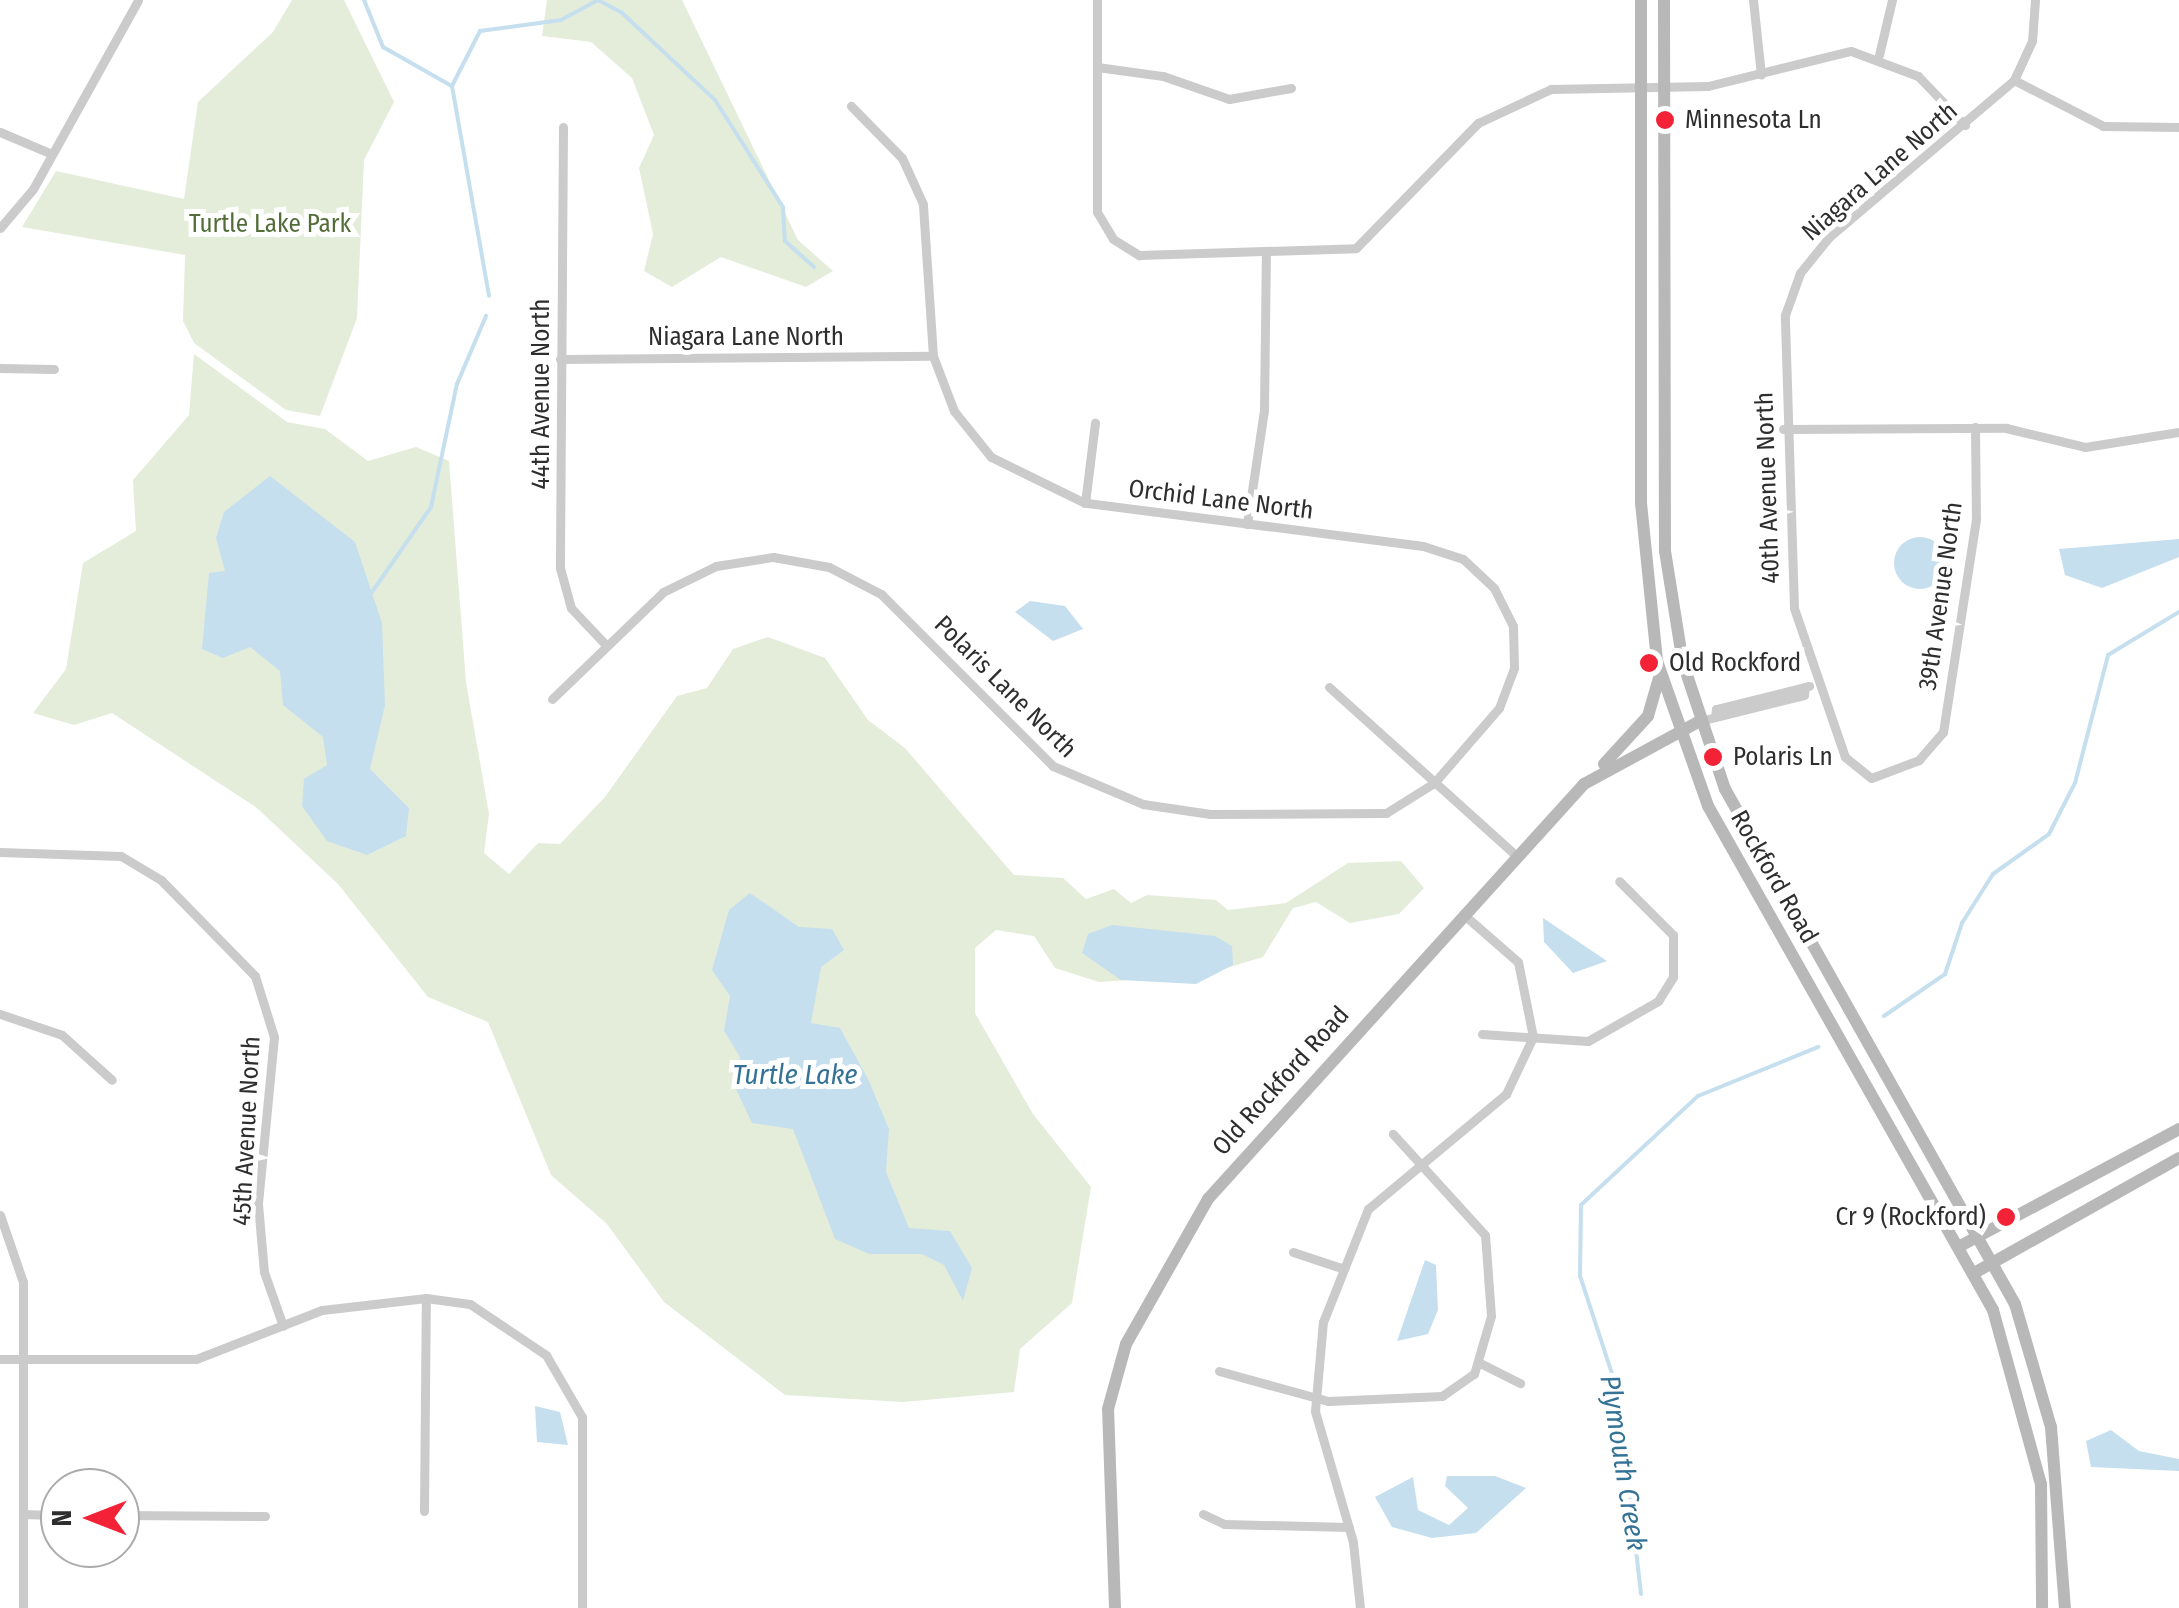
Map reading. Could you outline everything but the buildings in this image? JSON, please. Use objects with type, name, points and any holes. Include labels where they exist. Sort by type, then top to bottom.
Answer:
[{"type":"main road","name":"Rockford Road","points":[[1640,0],[1641,503],[1657,661],[1678,732],[1723,834],[1976,1272],[2030,1424],[2041,1484],[2042,1608]]},
{"type":"main road","name":"Rockford Road","points":[[1664,0],[1665,551],[1700,722],[1734,806],[1995,1260],[2051,1427],[2064,1608]]},
{"type":"main road","points":[[1584,784],[1648,716],[1657,661]]},
{"type":"main road","name":"Old Rockford Road","points":[[1116,1608],[1104,1443],[1115,1377],[1141,1315],[1234,1165],[1584,784],[1700,722]]},
{"type":"main road","points":[[1962,1245],[2179,1129]]},
{"type":"main road","points":[[1976,1272],[2179,1158]]},
{"type":"street","points":[[0,228],[52,154],[138,0]]},
{"type":"street","points":[[1097,0],[1095,197],[1113,239],[1154,256],[1338,254],[1372,238],[1478,122],[1525,96],[1664,89],[1761,75],[1827,52],[1878,56],[1918,76],[1965,126]]},
{"type":"street","points":[[1754,0],[1761,75]]},
{"type":"street","points":[[1878,56],[1892,0]]},
{"type":"street","points":[[2035,0],[2032,41],[2014,80],[2104,126],[2179,128]]},
{"type":"street","points":[[1096,67],[1164,76],[1229,99],[1291,88]]},
{"type":"street","name":"Niagara Lane North","points":[[1783,363],[1791,293],[1813,254],[2014,80]]},
{"type":"street","name":"Orchid Lane North","points":[[851,106],[902,158],[922,204],[933,356],[954,411],[992,457],[1084,503],[1247,524],[1463,559],[1505,606],[1515,651]]},
{"type":"street","name":"44th Avenue North","points":[[563,127],[561,582],[606,645]]},
{"type":"street","points":[[0,132],[52,154]]},
{"type":"street","points":[[1247,524],[1264,410],[1266,256]]},
{"type":"street","name":"Niagara Lane North","points":[[560,359],[933,356]]},
{"type":"street","name":"40th Avenue North","points":[[1783,363],[1791,587],[1810,686],[1860,772],[1884,776],[1919,760]]},
{"type":"street","points":[[0,368],[54,368]]},
{"type":"street","points":[[1084,503],[1095,423]]},
{"type":"street","points":[[1784,429],[1975,427],[2084,447],[2179,432]]},
{"type":"street","name":"39th Avenue North","points":[[1919,760],[1943,732],[1976,519],[1975,427]]},
{"type":"street","name":"Polaris Lane North","points":[[552,699],[606,645],[689,576],[745,559],[802,560],[880,594],[1053,766],[1102,793],[1210,814],[1348,818],[1386,813],[1434,783],[1499,708],[1515,651]]},
{"type":"street","name":"Old Rockford Road","points":[[1700,722],[1715,717],[1716,709],[1810,686]]},
{"type":"street","points":[[1329,688],[1517,856]]},
{"type":"street","name":"45th Avenue North","points":[[0,852],[121,856],[232,946],[264,993],[274,1037],[258,1204],[264,1272],[283,1326]]},
{"type":"street","points":[[1482,1034],[1608,1034],[1668,988],[1673,935],[1619,881]]},
{"type":"street","points":[[1360,1608],[1349,1527],[1315,1400],[1316,1352],[1341,1268],[1368,1209],[1416,1161],[1506,1094],[1533,1037],[1518,962],[1463,914]]},
{"type":"street","points":[[0,1014],[62,1035],[112,1080]]},
{"type":"street","points":[[1219,1371],[1315,1400],[1442,1396],[1480,1363],[1491,1316],[1485,1235],[1393,1134]]},
{"type":"street","points":[[0,1214],[22,1282],[23,1608]]},
{"type":"street","points":[[1293,1252],[1341,1268]]},
{"type":"street","points":[[424,1511],[426,1298]]},
{"type":"street","points":[[0,1359],[196,1359],[322,1310],[426,1298],[470,1304],[521,1330],[582,1417],[582,1608]]},
{"type":"street","points":[[1480,1363],[1520,1384]]},
{"type":"street","points":[[23,1514],[40,1514]]},
{"type":"street","points":[[1203,1514],[1224,1524],[1349,1527]]},
{"type":"street","points":[[140,1515],[265,1516]]},
{"type":"green space","name":"Turtle Lake Park","points":[[292,0],[344,0],[394,102],[364,160],[357,318],[320,416],[286,410],[194,343],[183,321],[185,255],[22,227],[56,171],[184,199],[198,102],[273,32]]},
{"type":"green space","points":[[547,0],[682,0],[798,240],[833,271],[806,287],[721,257],[672,287],[644,271],[653,234],[639,168],[654,135],[632,78],[591,42],[542,36]]},
{"type":"green space","points":[[194,354],[287,422],[325,429],[368,461],[416,447],[449,461],[466,682],[489,814],[484,853],[509,874],[538,843],[560,844],[605,797],[677,696],[707,688],[733,649],[768,637],[825,658],[868,720],[905,748],[1014,875],[1063,878],[1086,899],[1114,889],[1131,903],[1147,895],[1216,900],[1228,910],[1286,903],[1348,863],[1401,861],[1424,888],[1399,914],[1350,923],[1316,902],[1293,908],[1263,957],[1203,975],[1099,982],[1055,968],[1034,936],[996,930],[975,948],[975,1013],[1033,1114],[1091,1187],[1072,1303],[1020,1349],[1014,1392],[903,1402],[785,1395],[664,1302],[607,1224],[551,1175],[488,1022],[428,997],[338,884],[257,808],[112,713],[74,725],[33,713],[66,669],[83,563],[136,531],[133,480],[189,415]]},
{"type":"water","points":[[270,476],[355,542],[382,623],[385,705],[370,769],[409,808],[406,836],[367,855],[327,841],[302,806],[304,779],[327,765],[323,737],[283,705],[280,671],[250,647],[223,658],[202,649],[209,573],[225,571],[216,538],[224,512]]},
{"type":"water","points":[[1920,537],[1939,544],[1946,563],[1939,582],[1920,589],[1901,582],[1894,563],[1901,544]]},
{"type":"water","points":[[2179,539],[2179,557],[2102,588],[2065,575],[2059,549]]},
{"type":"water","points":[[1030,601],[1065,606],[1083,629],[1053,641],[1015,612]]},
{"type":"water","name":"Turtle Lake","points":[[750,893],[799,927],[832,929],[844,950],[821,967],[811,1023],[840,1028],[868,1079],[889,1129],[886,1172],[909,1228],[950,1231],[972,1268],[963,1301],[944,1265],[922,1254],[869,1254],[835,1239],[793,1129],[752,1123],[734,1085],[740,1057],[724,1031],[730,996],[712,970],[729,910]]},
{"type":"water","points":[[1543,918],[1607,961],[1573,973],[1544,942]]},
{"type":"water","points":[[1112,925],[1215,936],[1232,946],[1233,965],[1196,984],[1121,980],[1082,953],[1088,934]]},
{"type":"water","points":[[1425,1260],[1436,1265],[1438,1310],[1428,1334],[1397,1341]]},
{"type":"water","points":[[535,1406],[560,1412],[568,1445],[537,1442]]},
{"type":"water","points":[[2111,1430],[2139,1451],[2179,1459],[2179,1471],[2091,1467],[2086,1441]]},
{"type":"water","points":[[1447,1476],[1495,1476],[1526,1488],[1476,1533],[1432,1538],[1392,1527],[1375,1497],[1413,1477],[1418,1510],[1449,1525],[1468,1508],[1445,1486]]},
{"type":"waterway","points":[[364,0],[383,47],[452,86],[489,296]]},
{"type":"waterway","points":[[452,86],[480,31],[561,20],[598,0],[621,12],[715,100],[783,207],[785,241],[814,267]]},
{"type":"waterway","points":[[372,592],[431,507],[457,384],[486,316]]},
{"type":"waterway","name":"Plymouth Creek","points":[[1884,1016],[1945,974],[1962,923],[1993,874],[2049,834],[2075,783],[2108,655],[2179,612]]},
{"type":"waterway","name":"Plymouth Creek","points":[[1641,1594],[1618,1392],[1580,1276],[1581,1205],[1698,1096],[1818,1047]]},
{"type":"place","name":"Minnesota Ln","points":[[1665,120]]},
{"type":"place","name":"Old Rockford","points":[[1649,663]]},
{"type":"place","name":"Polaris Ln","points":[[1713,757]]},
{"type":"place","name":"Cr 9 (Rockford)","points":[[2006,1217]]}]
